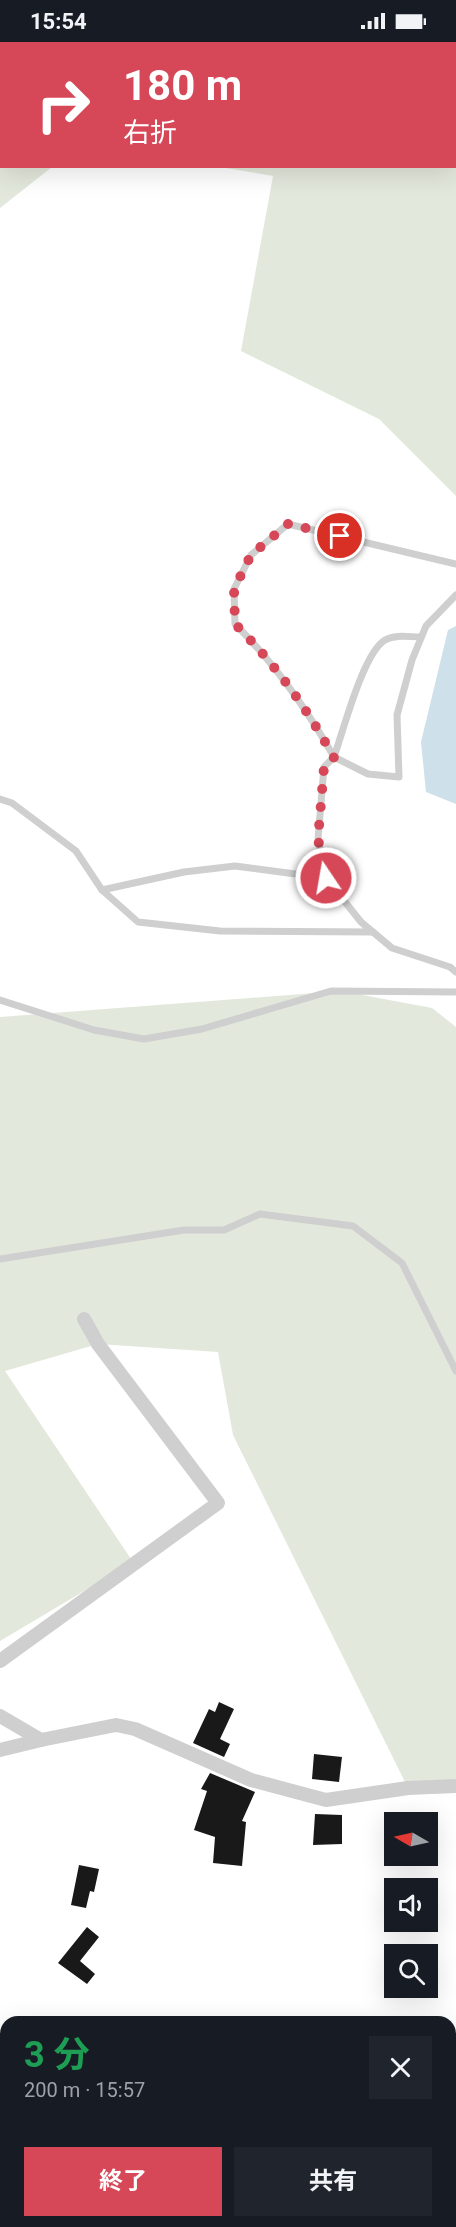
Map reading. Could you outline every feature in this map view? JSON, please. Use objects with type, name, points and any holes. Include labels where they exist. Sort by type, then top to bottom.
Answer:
[{"type":"street","points":[[0,1661],[218,1503],[98,1344],[84,1319]]},
{"type":"street","points":[[0,1716],[41,1740]]},
{"type":"street","points":[[0,1750],[116,1725],[135,1729],[251,1780],[326,1800],[408,1788],[456,1786]]},
{"type":"lane","points":[[456,564],[288,524],[251,555],[234,589],[235,624],[270,659],[314,720],[334,758],[368,774],[399,777],[397,714],[412,660],[426,626],[456,595]]},
{"type":"lane","points":[[421,637],[393,636],[382,642],[358,682],[334,758],[324,767],[318,839],[326,878],[361,922],[392,948],[450,967],[456,972]]},
{"type":"lane","points":[[0,799],[12,803],[76,851],[102,890],[138,922],[220,931],[374,932]]},
{"type":"lane","points":[[102,890],[184,872],[235,866],[326,878]]},
{"type":"lane","points":[[0,1000],[94,1030],[144,1039],[202,1029],[331,991],[456,992]]},
{"type":"lane","points":[[0,1259],[184,1230],[224,1230],[260,1214],[353,1226],[402,1263],[456,1371]]},
{"type":"shaded area","points":[[0,168],[51,168],[0,208]]},
{"type":"shaded area","points":[[226,168],[456,168],[456,496],[379,419],[241,351],[273,176]]},
{"type":"shaded area","points":[[456,626],[456,804],[426,792],[421,742],[448,630]]},
{"type":"shaded area","points":[[341,991],[432,1008],[456,1027],[456,1783],[408,1788],[233,1435],[218,1352],[98,1344],[5,1371],[133,1562],[0,1641],[0,1017]]},
{"type":"building","points":[[219,1702],[234,1709],[220,1739],[230,1744],[224,1757],[193,1743],[209,1709],[215,1712]]},
{"type":"building","points":[[314,1754],[342,1757],[339,1782],[312,1779]]},
{"type":"building","points":[[210,1773],[255,1792],[242,1821],[246,1822],[242,1866],[213,1863],[215,1837],[194,1830],[207,1791],[201,1789]]},
{"type":"building","points":[[315,1814],[342,1815],[342,1844],[313,1845]]},
{"type":"building","points":[[79,1865],[99,1869],[94,1892],[90,1891],[86,1908],[71,1905]]},
{"type":"building","points":[[87,1927],[99,1937],[80,1961],[95,1974],[87,1984],[58,1963]]},
{"type":"route","points":[[326,878],[318,839],[324,767],[334,758],[314,720],[270,659],[235,624],[234,589],[251,555],[288,524],[340,536]]}]
